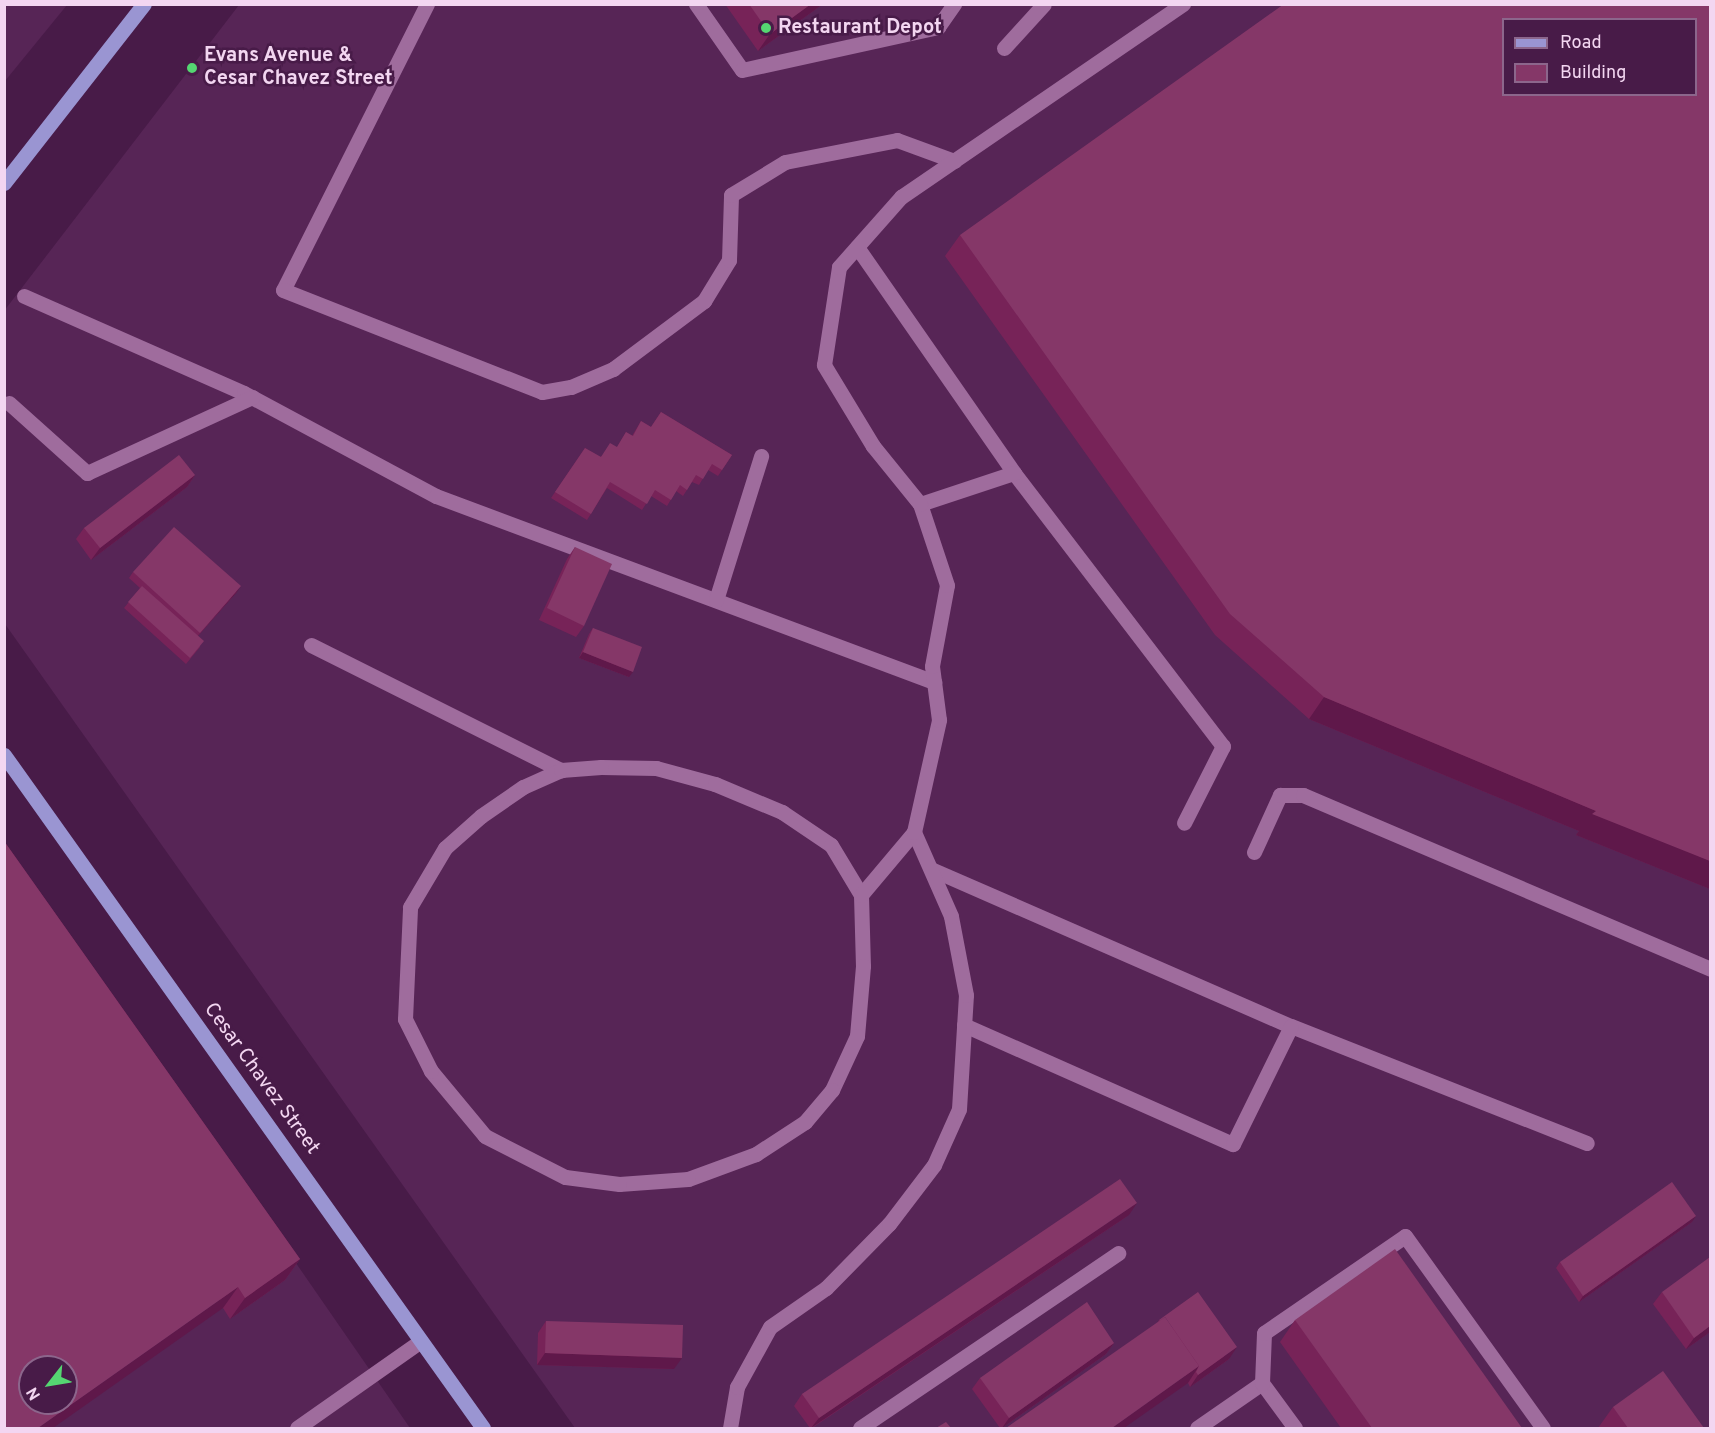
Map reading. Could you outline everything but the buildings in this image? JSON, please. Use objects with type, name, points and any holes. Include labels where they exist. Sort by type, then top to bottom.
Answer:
[{"type":"main road","points":[[7,180],[144,4]]},
{"type":"main road","name":"Cesar Chavez Street","points":[[4,755],[483,1428]]},
{"type":"lane","points":[[427,4],[283,290],[542,392],[571,387],[613,369],[704,301],[729,260],[731,195],[785,162],[897,140],[954,161]]},
{"type":"lane","points":[[696,4],[742,70],[938,27],[954,4]]},
{"type":"lane","points":[[1004,48],[1044,4]]},
{"type":"lane","points":[[861,895],[914,832],[939,720],[932,666],[947,585],[920,504],[873,446],[824,365],[839,267],[901,197],[1183,4]]},
{"type":"lane","points":[[857,247],[1014,473],[1223,746],[1184,823]]},
{"type":"lane","points":[[24,296],[252,397],[436,496],[934,682]]},
{"type":"lane","points":[[9,403],[87,473],[252,397]]},
{"type":"lane","points":[[716,600],[761,456]]},
{"type":"lane","points":[[920,504],[1014,473]]},
{"type":"lane","points":[[311,645],[561,770]]},
{"type":"lane","points":[[656,768],[715,784],[782,812],[831,845],[861,895],[863,966],[857,1036],[832,1090],[805,1122],[756,1154],[688,1179],[619,1184],[565,1177],[485,1136],[431,1071],[405,1019],[410,907],[445,848],[481,816],[523,788],[561,770],[656,768]]},
{"type":"lane","points":[[1254,852],[1280,795],[1303,795],[1710,969]]},
{"type":"lane","points":[[730,1428],[737,1387],[770,1326],[826,1288],[889,1224],[934,1164],[959,1108],[966,995],[951,916],[914,832]]},
{"type":"lane","points":[[931,869],[1291,1026],[1587,1143]]},
{"type":"lane","points":[[964,1025],[1233,1144],[1291,1026]]},
{"type":"lane","points":[[1294,1428],[1262,1383],[1264,1333],[1405,1236],[1544,1428]]},
{"type":"lane","points":[[860,1428],[1118,1253]]},
{"type":"lane","points":[[297,1428],[421,1341]]},
{"type":"lane","points":[[1197,1428],[1262,1383]]},
{"type":"shaded area","points":[[4,5],[67,5],[5,81]]},
{"type":"shaded area","points":[[239,5],[1710,5],[1710,1428],[575,1428],[5,624],[4,311]]},
{"type":"shaded area","points":[[4,854],[289,1253],[410,1428],[5,1428]]},
{"type":"place","name":"Restaurant Depot","points":[[766,28]]},
{"type":"place","name":"Evans Avenue & Cesar Chavez Street","points":[[192,68]]}]
